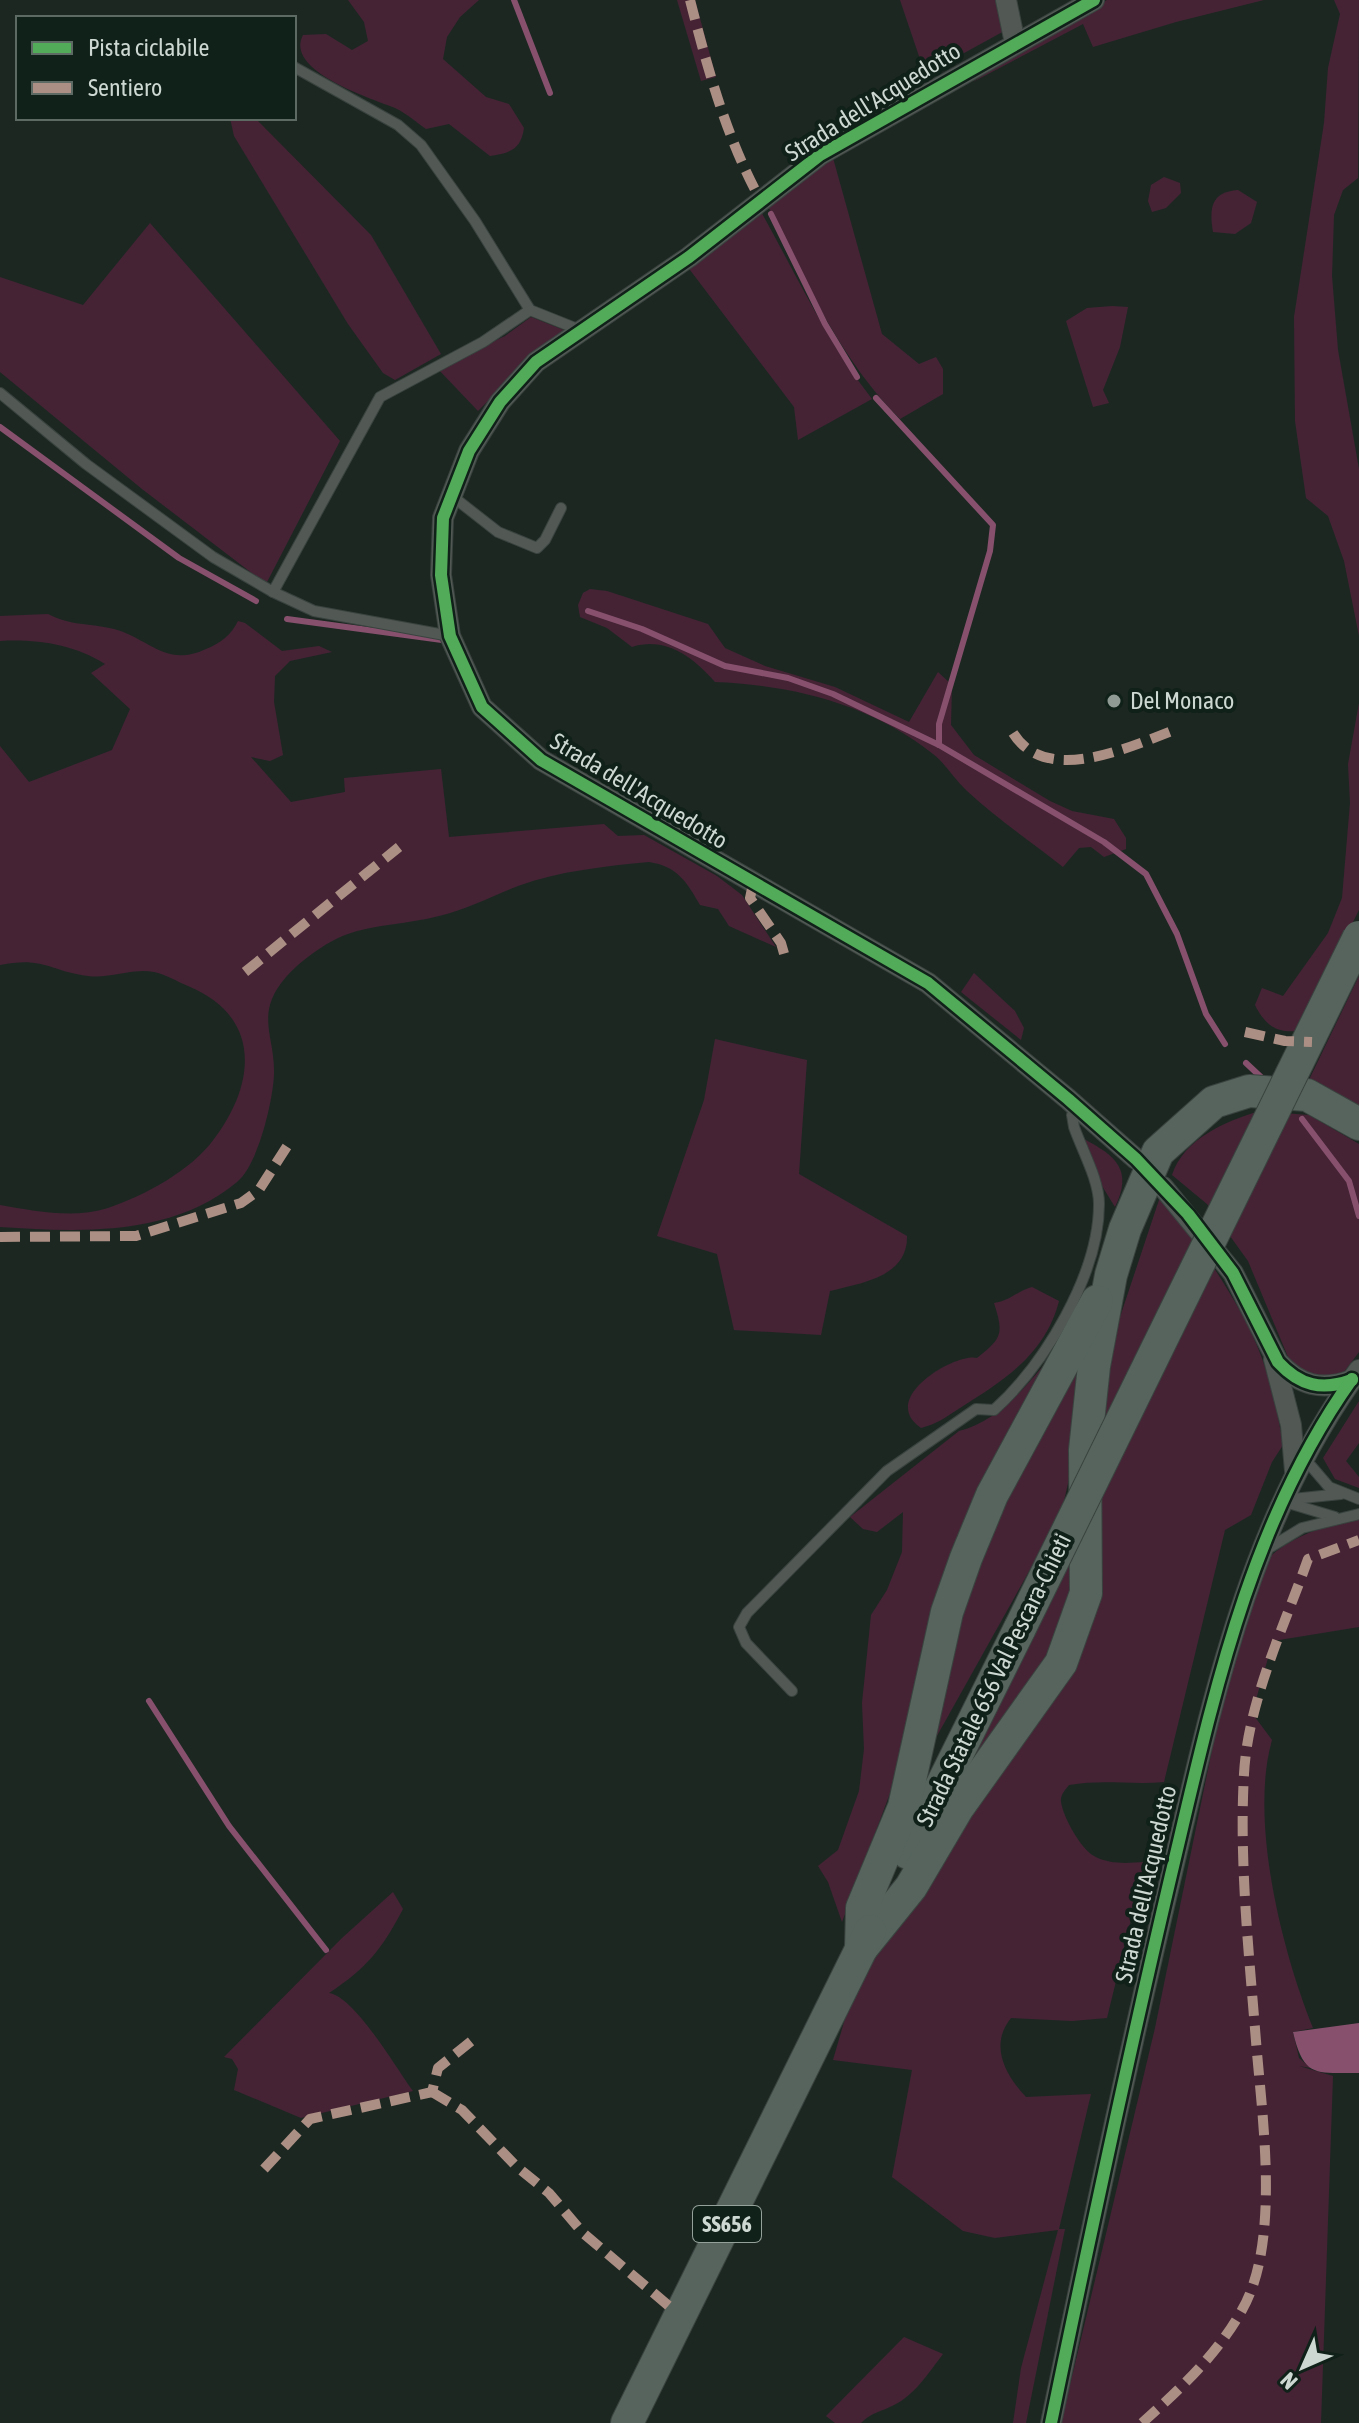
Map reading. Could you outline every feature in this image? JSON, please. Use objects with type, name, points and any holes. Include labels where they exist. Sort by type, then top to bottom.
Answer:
[{"type":"highway","name":"Strada Statale 656 Val Pescara-Chieti","points":[[627,2423],[1359,937]]},
{"type":"highway","points":[[861,1949],[911,1887],[957,1809],[1061,1663],[1073,1636],[1086,1593],[1085,1450],[1094,1366],[1111,1275],[1125,1229],[1158,1152],[1214,1102],[1249,1091],[1307,1095],[1359,1124]]},
{"type":"highway","points":[[861,1949],[862,1908],[904,1807],[947,1612],[966,1558],[992,1495],[1111,1275]]},
{"type":"street","points":[[1006,0],[1015,43]]},
{"type":"street","name":"Strada dell'Acquedotto","points":[[1094,0],[820,155],[689,257],[536,362],[500,402],[469,451],[443,518],[441,575],[450,636],[482,707],[541,760],[928,983],[1136,1159]]},
{"type":"street","name":"Strada dell'Acquedotto","points":[[1163,1187],[1233,1273],[1271,1348],[1289,1374],[1304,1383],[1320,1387],[1355,1375]]},
{"type":"street","name":"Strada dell'Acquedotto","points":[[1271,1348],[1299,1464]]},
{"type":"street","name":"Strada dell'Acquedotto","points":[[1051,2423],[1132,2040],[1203,1739],[1258,1557],[1281,1500],[1299,1464],[1355,1375]]},
{"type":"lane","points":[[296,68],[398,125],[421,145],[457,194],[530,310],[582,331]]},
{"type":"lane","points":[[273,592],[380,397],[483,342],[530,310]]},
{"type":"lane","points":[[0,393],[86,464],[213,557],[273,592],[314,611],[450,636]]},
{"type":"lane","points":[[452,496],[498,532],[537,548],[561,508]]},
{"type":"lane","points":[[792,1691],[746,1643],[739,1627],[747,1613],[887,1471],[976,1409],[994,1410],[1021,1386],[1049,1347],[1071,1303],[1096,1241],[1100,1201],[1074,1127],[1072,1115],[1076,1106]]},
{"type":"lane","points":[[1299,1464],[1341,1494],[1359,1499]]},
{"type":"lane","points":[[1281,1500],[1341,1494]]},
{"type":"lane","points":[[1281,1500],[1337,1518]]},
{"type":"lane","points":[[1258,1557],[1276,1541],[1302,1528],[1359,1514]]},
{"type":"shaded area","points":[[348,0],[479,0],[460,17],[447,37],[443,59],[486,97],[509,104],[524,128],[517,145],[509,151],[490,156],[449,124],[426,129],[399,110],[350,90],[317,71],[300,48],[303,35],[326,34],[352,50],[368,41],[364,22]]},
{"type":"shaded area","points":[[677,0],[695,0],[716,77],[701,81]]},
{"type":"shaded area","points":[[900,0],[998,0],[1006,30],[935,69],[921,62]]},
{"type":"shaded area","points":[[1107,0],[1264,0],[1093,47],[1083,24],[973,82],[1035,40]]},
{"type":"shaded area","points":[[1334,0],[1359,0],[1358,178],[1343,190],[1334,215],[1332,276],[1338,350],[1359,469],[1359,636],[1344,561],[1328,516],[1306,498],[1295,421],[1294,317],[1324,123],[1328,68],[1340,14]]},
{"type":"shaded area","points":[[230,120],[257,120],[371,235],[441,354],[395,380],[383,373],[348,324],[234,136]]},
{"type":"shaded area","points":[[833,158],[882,334],[919,364],[936,357],[943,369],[943,394],[900,419],[859,371],[841,344],[767,204]]},
{"type":"shaded area","points":[[1164,177],[1180,183],[1181,193],[1166,208],[1152,212],[1148,201],[1151,185]]},
{"type":"shaded area","points":[[1238,190],[1257,202],[1251,223],[1235,234],[1213,232],[1211,216],[1214,203],[1222,194]]},
{"type":"shaded area","points":[[760,210],[826,330],[872,399],[798,440],[794,407],[687,266]]},
{"type":"shaded area","points":[[150,223],[340,441],[266,584],[142,489],[0,372],[0,277],[83,305]]},
{"type":"shaded area","points":[[1128,307],[1120,347],[1103,390],[1109,403],[1093,407],[1066,321],[1087,308]]},
{"type":"shaded area","points":[[531,317],[569,332],[517,372],[478,411],[437,368],[505,336]]},
{"type":"shaded area","points":[[590,589],[607,591],[708,624],[725,648],[765,666],[835,687],[909,722],[938,672],[952,685],[951,725],[974,755],[1050,801],[1072,811],[1114,819],[1126,838],[1126,849],[1104,857],[1091,847],[1079,848],[1063,867],[977,800],[938,758],[884,722],[830,700],[801,693],[715,682],[688,657],[668,647],[644,644],[632,647],[607,628],[580,617],[578,605],[583,593]]},
{"type":"shaded area","points":[[48,614],[72,622],[114,629],[169,654],[192,654],[206,649],[229,634],[238,621],[282,651],[319,646],[332,652],[290,661],[275,676],[274,702],[283,755],[270,761],[251,757],[291,802],[345,792],[344,778],[441,769],[449,837],[604,824],[618,836],[644,835],[717,876],[742,895],[776,947],[729,926],[718,909],[700,905],[686,882],[674,871],[649,862],[550,876],[450,913],[345,935],[321,947],[298,965],[276,990],[268,1014],[274,1074],[271,1100],[252,1162],[237,1182],[211,1200],[154,1222],[93,1229],[0,1227],[0,1205],[54,1213],[82,1213],[122,1203],[166,1181],[193,1161],[214,1139],[238,1095],[244,1073],[240,1033],[229,1015],[212,999],[167,976],[146,971],[88,976],[37,963],[0,965],[0,746],[29,782],[112,750],[130,709],[91,673],[105,664],[93,657],[54,644],[0,641],[0,616]]},
{"type":"shaded area","points":[[1359,703],[1359,910],[1298,1031],[1283,1031],[1267,1023],[1255,1005],[1262,988],[1283,996],[1328,933],[1342,898],[1350,803],[1348,764]]},
{"type":"shaded area","points":[[974,973],[1015,1011],[1024,1028],[1021,1040],[961,992]]},
{"type":"shaded area","points":[[1359,976],[1359,1109],[1308,1082]]},
{"type":"shaded area","points":[[715,1039],[807,1060],[799,1174],[907,1236],[900,1261],[891,1269],[868,1281],[830,1291],[821,1335],[734,1330],[717,1254],[657,1236],[704,1100]]},
{"type":"shaded area","points":[[1259,1111],[1309,1115],[1359,1144],[1359,1352],[1341,1376],[1327,1381],[1291,1364],[1248,1261],[1207,1204],[1172,1175],[1186,1151],[1196,1142],[1219,1127]]},
{"type":"shaded area","points":[[1084,1139],[1113,1158],[1122,1174],[1115,1207],[1091,1168]]},
{"type":"shaded area","points":[[1160,1197],[1175,1212],[1194,1242],[1088,1453],[1114,1335]]},
{"type":"shaded area","points":[[1210,1262],[1238,1307],[1258,1348],[1272,1392],[1283,1445],[1272,1462],[1251,1515],[1225,1530],[1164,1782],[1069,1785],[1061,1797],[1069,1824],[1078,1840],[1094,1856],[1113,1862],[1145,1862],[1107,2018],[1072,2021],[1011,2018],[1001,2039],[1006,2069],[1026,2097],[1091,2094],[1059,2229],[1065,2229],[1026,2423],[1013,2423],[1021,2368],[1058,2230],[995,2238],[963,2231],[892,2177],[912,2070],[833,2060],[851,1998],[881,1941],[1069,1678],[1089,1512]]},
{"type":"shaded area","points":[[1032,1287],[1059,1301],[1053,1320],[1033,1351],[992,1387],[941,1420],[921,1428],[910,1416],[908,1404],[914,1391],[939,1370],[954,1362],[977,1358],[985,1351],[999,1335],[994,1303]]},
{"type":"shaded area","points":[[1092,1325],[1082,1422],[1061,1514],[933,1743],[976,1553]]},
{"type":"shaded area","points":[[1054,1353],[842,1922],[828,1882],[818,1866],[838,1850],[859,1791],[864,1749],[862,1703],[871,1615],[887,1590],[902,1552],[903,1512],[877,1532],[863,1529],[850,1517],[959,1431],[988,1419],[1000,1410]]},
{"type":"shaded area","points":[[1359,1401],[1359,1443],[1346,1461],[1359,1477],[1359,1488],[1335,1479],[1323,1458]]},
{"type":"shaded area","points":[[1359,1519],[1359,1627],[1273,1641],[1252,1713],[1272,1740],[1264,1808],[1272,1886],[1290,1962],[1313,2028],[1293,2032],[1299,2058],[1311,2068],[1299,2066],[1333,2076],[1321,2423],[1061,2423],[1155,2028],[1219,1716],[1266,1560],[1309,1533]]},
{"type":"shaded area","points":[[1065,1558],[1074,1576],[1065,1630],[960,1783]]},
{"type":"shaded area","points":[[393,1892],[403,1909],[388,1935],[364,1966],[329,1993],[339,1997],[363,2020],[413,2091],[301,2118],[234,2090],[238,2069],[232,2059],[224,2057],[342,1938]]},
{"type":"shaded area","points":[[1359,2023],[1359,2073],[1323,2072],[1308,2066],[1302,2059],[1293,2032]]},
{"type":"shaded area","points":[[904,2337],[943,2354],[915,2389],[902,2401],[861,2423],[835,2423],[826,2416]]},
{"type":"waterway","points":[[514,0],[550,93]]},
{"type":"waterway","points":[[771,214],[825,324],[857,377]]},
{"type":"waterway","points":[[876,398],[993,525],[990,551],[939,724],[939,745]]},
{"type":"waterway","points":[[0,427],[179,558],[256,601]]},
{"type":"waterway","points":[[588,611],[642,629],[725,666],[788,678],[833,694],[939,745],[1104,842],[1146,874],[1177,934],[1206,1014],[1225,1044]]},
{"type":"waterway","points":[[287,619],[442,640]]},
{"type":"waterway","points":[[1246,1063],[1262,1078]]},
{"type":"waterway","points":[[1302,1119],[1349,1181],[1359,1216]]},
{"type":"waterway","points":[[149,1701],[229,1826],[326,1950]]},
{"type":"marked path","points":[[690,0],[728,128],[761,201]]},
{"type":"marked path","points":[[1013,733],[1028,749],[1046,758],[1068,760],[1114,752],[1177,729]]},
{"type":"marked path","points":[[245,972],[399,847]]},
{"type":"marked path","points":[[753,884],[750,898],[781,943],[785,957]]},
{"type":"marked path","points":[[1245,1032],[1285,1041],[1312,1042]]},
{"type":"marked path","points":[[0,1237],[136,1236],[241,1203],[259,1190],[291,1140]]},
{"type":"marked path","points":[[1142,2423],[1184,2384],[1221,2342],[1242,2310],[1254,2282],[1261,2250],[1266,2178],[1244,1874],[1243,1807],[1247,1747],[1268,1665],[1308,1559],[1359,1540]]},
{"type":"marked path","points":[[264,2169],[310,2119],[432,2092],[438,2068],[474,2039]]},
{"type":"marked path","points":[[432,2092],[462,2110],[516,2166],[549,2193],[583,2233],[676,2312]]},
{"type":"cycle path","points":[[1094,0],[820,155],[689,257],[536,362],[500,402],[469,451],[443,518],[441,575],[450,636],[482,707],[541,760],[928,983],[1136,1159],[1188,1214],[1233,1273],[1278,1362],[1286,1370],[1312,1384],[1331,1385],[1352,1380]]},
{"type":"cycle path","points":[[1051,2423],[1139,2012],[1219,1681],[1260,1555],[1286,1494],[1316,1435],[1352,1379]]},
{"type":"place","name":"Del Monaco","points":[[1114,701]]}]
